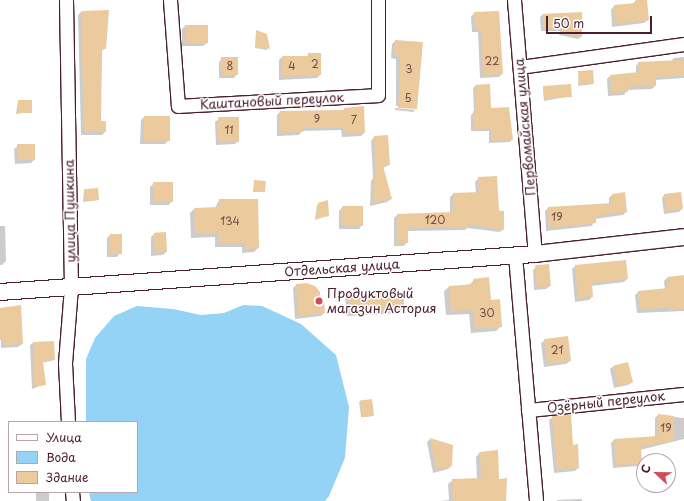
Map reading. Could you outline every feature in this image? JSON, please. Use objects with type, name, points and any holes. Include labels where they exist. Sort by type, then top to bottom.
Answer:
[{"type":"street","name":"улица Пушкина","points":[[66,0],[71,287],[65,363],[68,421]]},
{"type":"street","name":"Каштановый переулок","points":[[170,0],[178,106],[378,95],[378,0]]},
{"type":"street","name":"Первомайская улица","points":[[514,0],[535,254]]},
{"type":"street","points":[[520,67],[684,44]]},
{"type":"street","name":"Отдельская улица","points":[[0,292],[535,254],[684,237]]},
{"type":"street","points":[[515,255],[536,501]]},
{"type":"street","name":"Озёрный переулок","points":[[528,410],[684,394]]},
{"type":"water","points":[[243,305],[262,306],[301,324],[336,355],[349,407],[345,458],[329,496],[325,501],[91,501],[89,493],[138,493],[138,421],[86,421],[86,359],[95,338],[114,316],[137,306],[173,309],[201,315],[224,313]]},
{"type":"building","points":[[636,0],[647,0],[649,20],[615,24],[614,5],[636,3]]},
{"type":"building","points":[[109,10],[106,49],[102,49],[101,121],[106,121],[106,132],[84,132],[81,11]]},
{"type":"building","points":[[499,11],[503,74],[483,75],[481,29],[475,29],[474,12]]},
{"type":"building","points":[[582,12],[582,37],[561,33],[562,29],[543,29],[543,14]]},
{"type":"building","points":[[185,25],[208,25],[208,43],[185,43]]},
{"type":"building","points":[[256,30],[267,34],[270,49],[256,47]]},
{"type":"building","points":[[395,40],[423,42],[417,109],[398,108],[400,77],[399,56],[394,55]]},
{"type":"building","points":[[308,53],[321,53],[321,75],[282,77],[282,56],[308,56]]},
{"type":"building","points":[[221,57],[238,57],[238,75],[221,75]]},
{"type":"building","points":[[684,60],[684,76],[656,77],[656,86],[628,87],[628,92],[611,93],[610,75],[639,72],[638,62]]},
{"type":"building","points":[[593,70],[594,84],[579,85],[578,71]]},
{"type":"building","points":[[490,84],[491,108],[509,107],[513,140],[491,141],[491,129],[473,129],[473,111],[476,111],[475,85]]},
{"type":"building","points":[[571,84],[572,97],[544,99],[543,86]]},
{"type":"building","points":[[18,100],[32,100],[32,113],[18,113]]},
{"type":"building","points":[[364,106],[365,133],[345,134],[344,128],[303,128],[303,132],[280,133],[280,111],[344,110],[344,108]]},
{"type":"building","points":[[144,116],[170,116],[170,141],[144,141]]},
{"type":"building","points":[[218,117],[239,117],[239,142],[218,142]]},
{"type":"building","points":[[388,135],[390,165],[383,166],[392,199],[373,203],[374,177],[376,178],[374,136]]},
{"type":"building","points":[[17,144],[35,144],[35,160],[17,160]]},
{"type":"building","points":[[497,176],[499,211],[504,211],[504,230],[469,224],[469,227],[408,228],[408,243],[397,243],[397,214],[453,212],[453,193],[479,192],[478,177]]},
{"type":"building","points":[[254,180],[266,181],[265,192],[253,191]]},
{"type":"building","points":[[153,182],[173,182],[173,202],[153,202]]},
{"type":"building","points":[[98,188],[99,200],[85,201],[84,189]]},
{"type":"building","points":[[625,192],[627,212],[596,216],[596,223],[549,228],[548,207],[612,203],[612,194]]},
{"type":"building","points":[[681,192],[683,209],[666,211],[664,194]]},
{"type":"building","points":[[219,199],[258,199],[259,248],[246,249],[245,243],[219,243],[219,233],[195,234],[194,208],[219,207]]},
{"type":"building","points":[[328,200],[329,216],[316,219],[318,203]]},
{"type":"building","points":[[342,206],[363,206],[363,226],[342,226]]},
{"type":"building","points":[[166,232],[167,252],[155,253],[154,233]]},
{"type":"building","points":[[110,234],[122,234],[122,254],[110,254]]},
{"type":"building","points":[[626,260],[628,279],[592,283],[593,297],[578,299],[575,265]]},
{"type":"building","points":[[549,264],[551,286],[537,287],[535,265]]},
{"type":"building","points":[[684,275],[684,309],[670,310],[670,307],[640,310],[638,291],[668,288],[667,277]]},
{"type":"building","points":[[489,277],[491,300],[500,299],[502,327],[475,329],[473,310],[451,311],[449,286],[474,284],[473,279]]},
{"type":"building","points":[[307,283],[315,286],[320,292],[320,301],[324,300],[325,313],[298,316],[296,284]]},
{"type":"building","points":[[360,291],[360,293],[404,292],[404,310],[349,314],[348,292]]},
{"type":"building","points":[[21,305],[23,344],[4,345],[4,340],[0,340],[0,308]]},
{"type":"building","points":[[568,336],[571,361],[547,364],[544,339]]},
{"type":"building","points":[[54,341],[55,360],[43,361],[46,385],[34,387],[33,342]]},
{"type":"building","points":[[628,362],[633,382],[619,386],[613,366]]},
{"type":"building","points":[[372,399],[374,416],[362,417],[360,400]]},
{"type":"building","points":[[571,414],[573,445],[578,444],[579,468],[557,470],[552,416]]},
{"type":"building","points":[[658,414],[674,416],[674,441],[641,447],[641,453],[636,453],[636,464],[616,465],[614,439],[658,436]]},
{"type":"building","points":[[430,438],[453,445],[452,466],[436,470]]},
{"type":"building","points":[[498,450],[499,479],[507,478],[506,501],[453,501],[452,479],[481,478],[480,452]]},
{"type":"place","name":"Продуктовый магазин Астория","points":[[319,301]]}]
